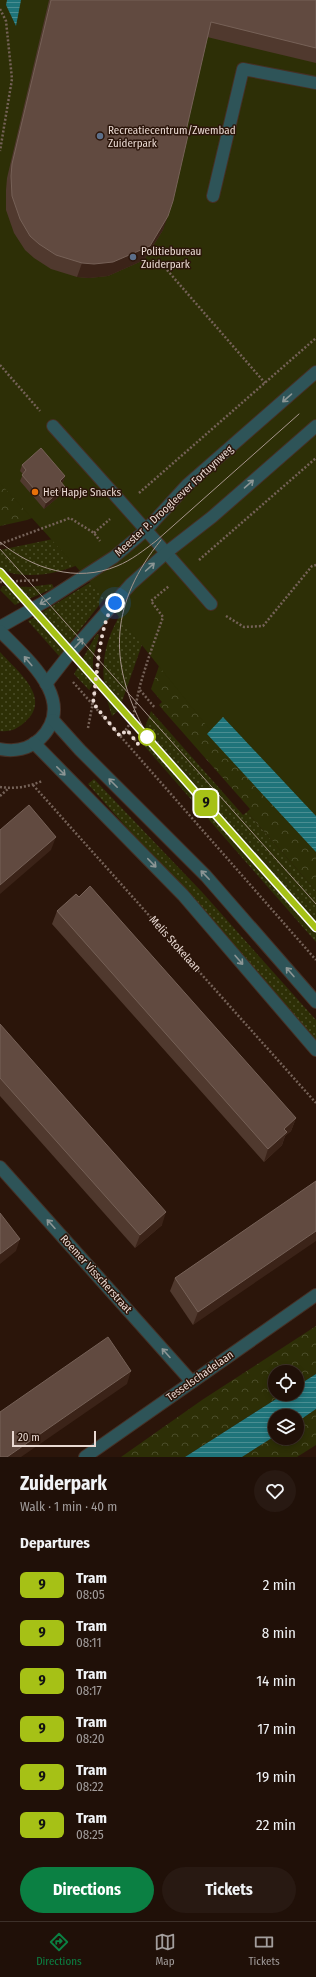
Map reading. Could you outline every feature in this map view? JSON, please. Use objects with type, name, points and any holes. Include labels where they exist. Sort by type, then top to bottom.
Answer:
[{"type":"street","points":[[213,196],[243,69],[316,83]]},
{"type":"street","name":"Meester P. Droogleever Fortuynweg","points":[[0,627],[79,581],[114,557],[146,530],[187,486],[316,372]]},
{"type":"street","points":[[53,426],[124,507],[167,552],[211,604]]},
{"type":"street","points":[[46,684],[59,666],[134,581],[167,552],[212,517],[316,426]]},
{"type":"street","points":[[0,631],[46,684],[55,708],[53,720],[46,731],[34,743],[24,748],[1,751]]},
{"type":"street","points":[[53,720],[80,750],[206,876],[316,1002]]},
{"type":"street","points":[[34,743],[183,894],[316,1050]]},
{"type":"street","name":"Roemer Visscherstraat","points":[[0,1167],[192,1382]]},
{"type":"street","name":"Tesselschadelaan","points":[[85,1457],[316,1295]]},
{"type":"path","points":[[0,9],[6,21],[12,79],[0,151]]},
{"type":"path","points":[[167,270],[281,402]]},
{"type":"path","points":[[94,533],[316,338]]},
{"type":"path","points":[[0,365],[53,426]]},
{"type":"path","points":[[151,601],[316,458]]},
{"type":"path","points":[[0,544],[70,518],[94,533],[114,557]]},
{"type":"path","points":[[211,604],[222,614],[244,627],[263,626],[312,566],[316,565]]},
{"type":"path","points":[[120,736],[127,730],[134,712],[141,681],[163,617],[134,581]]},
{"type":"path","points":[[93,703],[99,652]]},
{"type":"path","points":[[59,666],[93,703],[120,736],[316,960]]},
{"type":"path","points":[[140,690],[155,708]]},
{"type":"path","points":[[127,730],[138,744]]},
{"type":"path","name":"Melis Stokelaan","points":[[9,788],[33,785],[316,1103]]},
{"type":"path","points":[[0,787],[9,788]]},
{"type":"path","points":[[0,796],[9,788]]},
{"type":"green space","points":[[0,0],[316,0],[316,853],[257,788],[99,592],[0,483]]},
{"type":"green space","points":[[0,378],[37,516],[27,520],[0,526]]},
{"type":"green space","points":[[77,534],[83,563],[53,573],[32,575],[21,575],[0,570],[0,550]]},
{"type":"green space","points":[[94,580],[108,594],[59,656],[28,621]]},
{"type":"green space","points":[[52,584],[54,588],[15,605],[0,590],[3,586],[30,587]]},
{"type":"green space","points":[[178,611],[316,852],[316,891],[247,812],[250,809],[163,710],[159,705],[162,702],[151,689]]},
{"type":"green space","points":[[120,615],[151,619],[119,710],[112,716],[105,689],[104,664],[108,640]]},
{"type":"green space","points":[[98,634],[99,636],[93,658],[93,684],[89,690],[74,674],[96,635]]},
{"type":"green space","points":[[0,652],[23,676],[34,694],[35,704],[33,713],[25,722],[16,728],[7,731],[0,731]]},
{"type":"green space","points":[[151,711],[243,815],[247,812],[316,891],[316,942],[140,741]]},
{"type":"green space","points":[[94,779],[202,892],[316,1020],[316,1041],[88,784]]},
{"type":"green space","points":[[316,1326],[316,1374],[304,1382],[304,1365],[268,1365],[268,1401],[273,1401],[185,1457],[121,1457],[202,1400]]},
{"type":"green space","points":[[316,1409],[316,1445],[297,1457],[242,1457],[268,1440],[268,1445],[304,1445],[304,1417]]},
{"type":"water","points":[[7,0],[21,0],[16,26],[6,5]]},
{"type":"water","points":[[223,717],[316,816],[316,852],[207,734]]},
{"type":"water","points":[[316,1374],[316,1409],[304,1417],[304,1409],[268,1409],[268,1440],[242,1457],[185,1457],[273,1401],[304,1401],[304,1382]]},
{"type":"building","name":"Recreatiecentrum/Zwembad Zuiderpark","points":[[51,0],[316,0],[316,48],[211,22],[186,131],[189,131],[173,201],[168,216],[150,246],[113,262],[94,264],[82,263],[56,255],[30,236],[20,219],[12,196],[12,164]]},
{"type":"building","points":[[41,448],[65,476],[60,481],[65,487],[46,503],[22,475],[26,470],[22,465]]},
{"type":"building","points":[[29,805],[56,837],[0,885],[0,830]]},
{"type":"building","points":[[90,886],[296,1118],[284,1129],[287,1132],[268,1149],[57,911],[76,894],[79,897]]},
{"type":"building","points":[[0,1024],[166,1212],[140,1235],[0,1078]]},
{"type":"building","points":[[316,1181],[316,1231],[198,1312],[175,1278]]},
{"type":"building","points":[[0,1213],[20,1239],[0,1254]]},
{"type":"building","points":[[108,1337],[131,1371],[7,1457],[0,1457],[0,1412]]},
{"type":"tram line","points":[[0,542],[26,560],[41,566],[71,573],[102,571],[122,564],[156,541],[299,414]]},
{"type":"tram line","points":[[144,729],[132,704],[124,679],[120,655],[120,632],[124,609],[132,586],[144,563],[161,540]]},
{"type":"tram line","points":[[0,549],[316,904]]},
{"type":"tram line","points":[[0,572],[316,928]]},
{"type":"tram line","name":"9","points":[[0,572],[316,928]]},
{"type":"place","name":"Recreatiecentrum/Zwembad Zuiderpark","points":[[100,136]]},
{"type":"place","name":"Politiebureau Zuiderpark","points":[[133,257]]},
{"type":"place","name":"Het Hapje Snacks","points":[[35,492]]},
{"type":"route","points":[[115,603],[109,610],[98,659],[93,703],[120,736],[127,730],[138,744],[147,737]]}]
